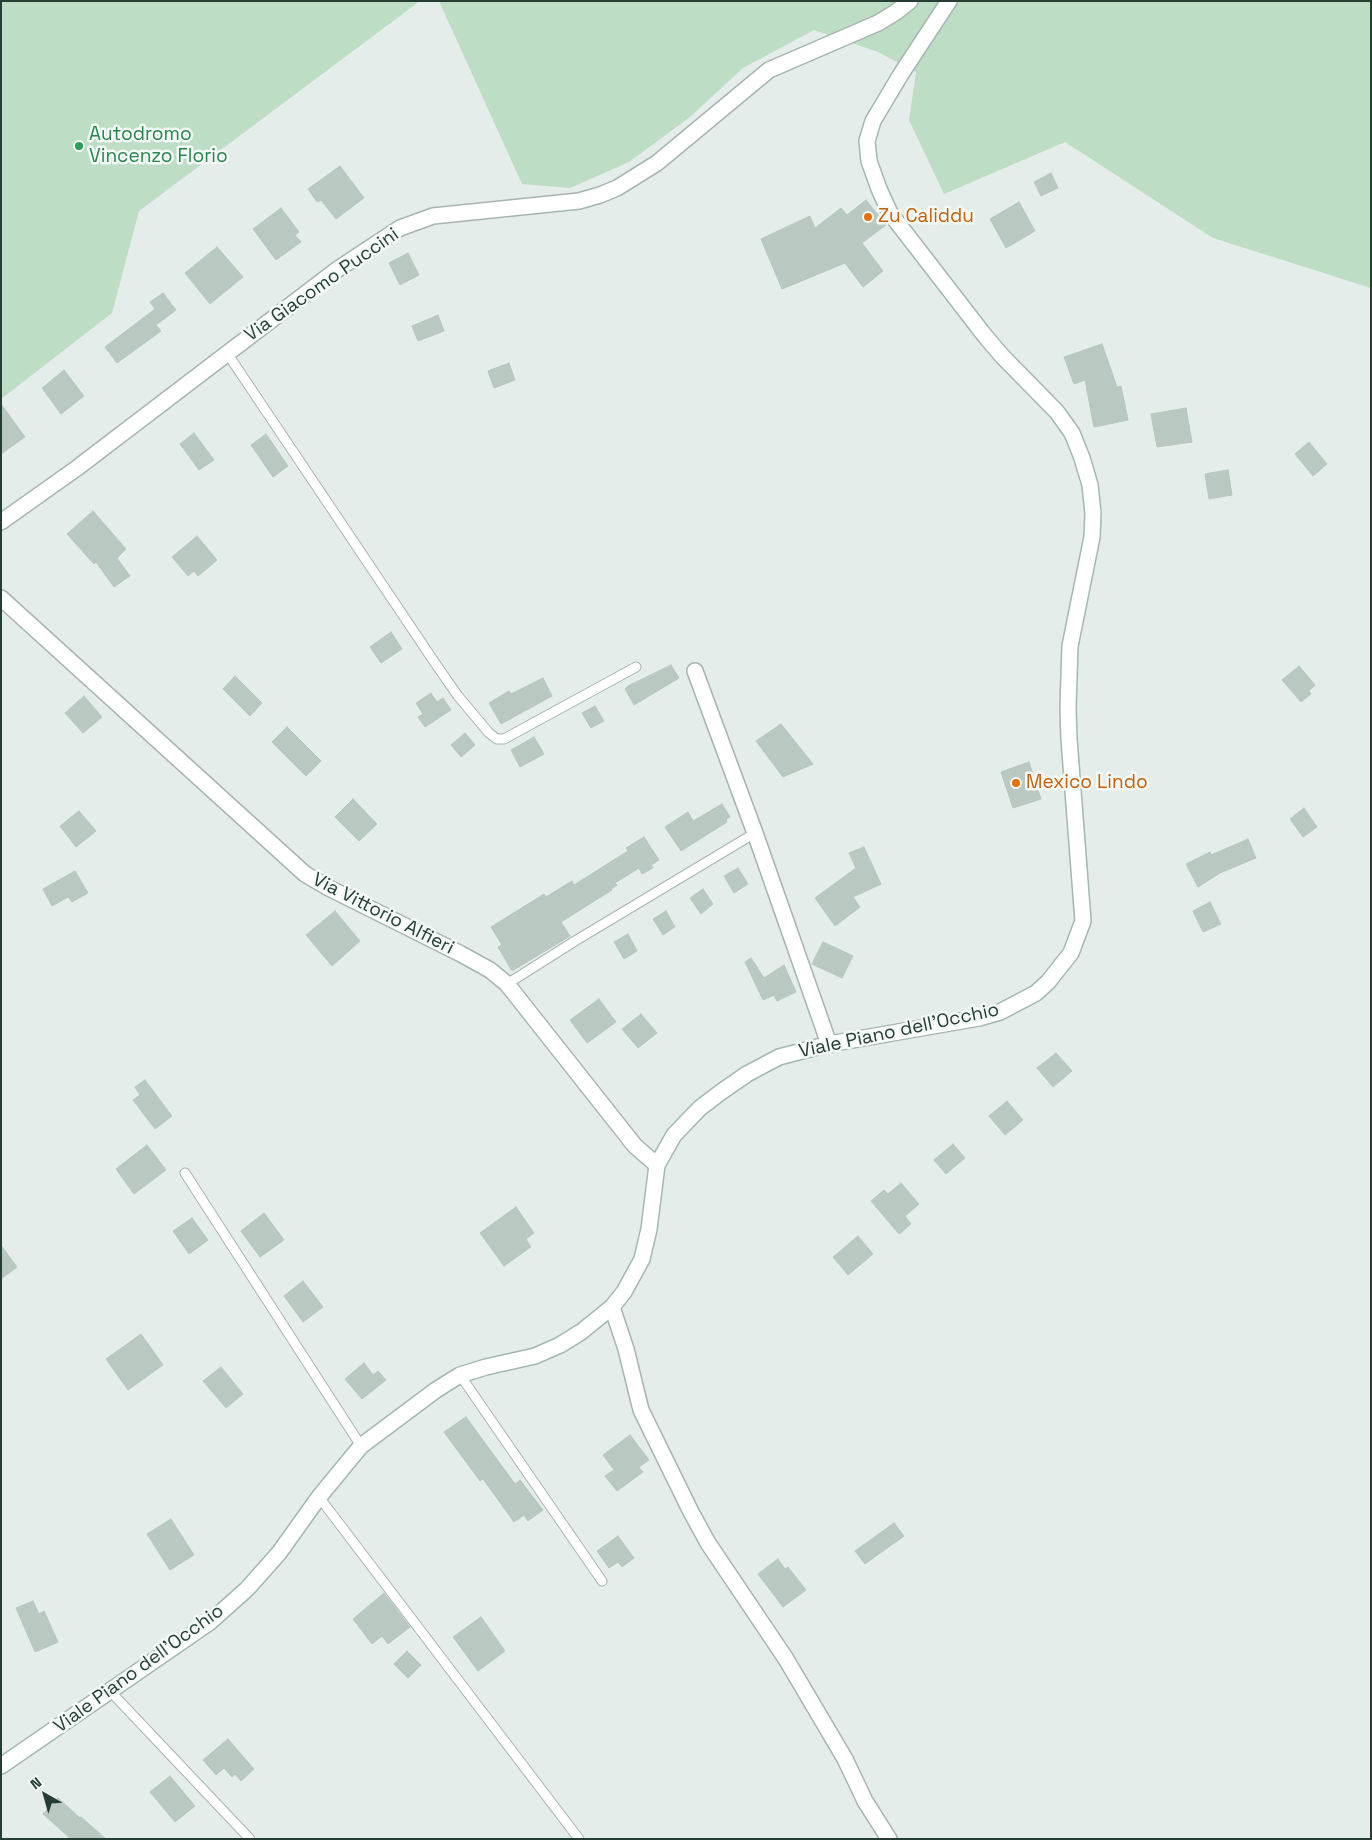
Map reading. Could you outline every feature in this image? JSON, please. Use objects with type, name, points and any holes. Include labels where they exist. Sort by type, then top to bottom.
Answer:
[{"type":"street","name":"Via Giacomo Puccini","points":[[1,522],[77,468],[367,249],[400,228],[433,216],[579,201],[600,196],[617,188],[657,163],[769,70],[878,23],[910,1]]},
{"type":"street","name":"Viale Piano dell'Occhio","points":[[1,1766],[210,1622],[247,1589],[279,1553],[319,1497],[361,1446],[436,1390],[460,1375],[536,1356],[560,1345],[581,1332],[612,1307],[624,1292],[642,1259],[649,1229],[657,1165],[674,1135],[700,1108],[740,1078],[779,1057],[829,1044],[979,1018],[1000,1012],[1036,993],[1048,982],[1071,953],[1083,922],[1068,708],[1070,646],[1088,563],[1093,513],[1090,485],[1072,433],[1057,412],[985,336],[890,213],[869,161],[867,141],[874,121],[901,74],[949,1]]},
{"type":"street","name":"Via Vittorio Alfieri","points":[[1,598],[305,874],[327,887],[461,954],[490,970],[507,984],[635,1146],[657,1165]]},
{"type":"street","points":[[695,671],[755,833],[829,1044]]},
{"type":"street","points":[[612,1307],[626,1349],[641,1410],[691,1512],[708,1543],[786,1659],[846,1758],[865,1801],[889,1839]]},
{"type":"lane","points":[[228,353],[437,666],[458,696],[489,733],[497,739],[504,739],[636,667]]},
{"type":"lane","points":[[507,984],[755,833]]},
{"type":"lane","points":[[185,1173],[361,1446]]},
{"type":"lane","points":[[460,1375],[602,1581]]},
{"type":"lane","points":[[319,1497],[579,1839]]},
{"type":"lane","points":[[110,1691],[250,1839]]},
{"type":"green space","name":"Autodromo Vincenzo Florio","points":[[1,1],[420,1],[139,211],[112,313],[1,399]]},
{"type":"green space","points":[[439,1],[1371,1],[1371,288],[1213,238],[1065,142],[944,194],[909,120],[916,72],[878,52],[814,30],[743,68],[690,117],[629,162],[570,188],[522,184]]},
{"type":"building","points":[[340,166],[364,198],[336,219],[321,200],[317,202],[308,189]]},
{"type":"building","points":[[1051,173],[1058,188],[1041,196],[1034,182]]},
{"type":"building","points":[[866,200],[886,225],[862,243],[883,271],[863,287],[845,263],[782,289],[761,239],[810,216],[815,228],[841,208],[847,215]]},
{"type":"building","points":[[1019,202],[1035,231],[1006,248],[990,219]]},
{"type":"building","points":[[281,208],[299,232],[295,235],[301,242],[276,260],[253,229]]},
{"type":"building","points":[[217,247],[243,277],[210,304],[185,273]]},
{"type":"building","points":[[408,253],[419,275],[400,285],[389,263]]},
{"type":"building","points":[[163,293],[176,310],[156,325],[161,331],[117,363],[105,347],[155,309],[150,302]]},
{"type":"building","points":[[438,315],[444,331],[418,341],[412,326]]},
{"type":"building","points":[[1102,344],[1117,387],[1121,386],[1128,420],[1094,427],[1085,380],[1074,384],[1064,357]]},
{"type":"building","points":[[509,363],[515,380],[494,388],[488,371]]},
{"type":"building","points":[[64,370],[84,396],[61,414],[42,388]]},
{"type":"building","points":[[1,404],[25,437],[1,454]]},
{"type":"building","points":[[1186,408],[1192,442],[1157,447],[1151,414]]},
{"type":"building","points":[[194,433],[214,460],[199,470],[180,444]]},
{"type":"building","points":[[266,434],[288,466],[273,477],[251,445]]},
{"type":"building","points":[[1309,442],[1327,464],[1313,476],[1295,454]]},
{"type":"building","points":[[1228,470],[1232,495],[1209,499],[1205,474]]},
{"type":"building","points":[[93,511],[126,549],[117,558],[130,576],[114,587],[96,562],[94,564],[67,534]]},
{"type":"building","points":[[197,536],[217,560],[198,576],[194,571],[188,576],[172,557]]},
{"type":"building","points":[[391,632],[402,649],[381,663],[370,647]]},
{"type":"building","points":[[671,665],[679,678],[634,705],[625,689]]},
{"type":"building","points":[[1299,666],[1315,685],[1309,691],[1311,694],[1301,702],[1282,680]]},
{"type":"building","points":[[235,676],[262,703],[250,716],[223,689]]},
{"type":"building","points":[[543,678],[552,696],[501,724],[489,703],[509,691],[511,694]]},
{"type":"building","points":[[431,693],[437,702],[443,698],[451,710],[425,727],[418,717],[423,714],[416,703]]},
{"type":"building","points":[[84,696],[102,717],[83,733],[65,713]]},
{"type":"building","points":[[595,706],[604,721],[591,728],[582,713]]},
{"type":"building","points":[[781,724],[813,764],[783,777],[756,741]]},
{"type":"building","points":[[287,727],[321,761],[306,776],[272,742]]},
{"type":"building","points":[[465,733],[475,745],[461,757],[451,745]]},
{"type":"building","points":[[534,737],[544,754],[520,767],[511,750]]},
{"type":"building","points":[[1029,762],[1041,799],[1013,808],[1001,772]]},
{"type":"building","points":[[353,799],[377,824],[359,841],[335,817]]},
{"type":"building","points":[[722,804],[730,817],[726,819],[727,822],[681,851],[665,827],[688,812],[693,821]]},
{"type":"building","points":[[1304,808],[1317,827],[1303,837],[1290,819]]},
{"type":"building","points":[[79,811],[96,831],[76,847],[60,826]]},
{"type":"building","points":[[644,837],[659,860],[651,865],[653,868],[642,874],[639,868],[615,883],[617,885],[612,890],[561,922],[570,936],[512,971],[498,947],[502,945],[491,927],[544,894],[546,897],[572,881],[574,885],[628,851],[626,848]]},
{"type":"building","points":[[1248,839],[1256,858],[1220,873],[1198,887],[1186,864],[1210,852],[1211,855]]},
{"type":"building","points":[[864,847],[881,884],[853,897],[860,907],[835,926],[815,898],[856,868],[849,853]]},
{"type":"building","points":[[738,868],[748,884],[734,893],[724,876]]},
{"type":"building","points":[[75,871],[88,893],[72,902],[68,897],[52,906],[43,889]]},
{"type":"building","points":[[703,889],[713,904],[701,914],[690,898]]},
{"type":"building","points":[[1210,902],[1221,924],[1203,932],[1193,911]]},
{"type":"building","points":[[335,911],[360,941],[332,966],[306,935]]},
{"type":"building","points":[[666,911],[675,927],[663,935],[653,919]]},
{"type":"building","points":[[628,934],[637,951],[624,959],[614,942]]},
{"type":"building","points":[[823,942],[853,956],[842,978],[812,964]]},
{"type":"building","points":[[751,958],[764,978],[784,965],[796,992],[777,1001],[774,995],[763,1000],[745,962]]},
{"type":"building","points":[[599,999],[616,1022],[587,1043],[570,1020]]},
{"type":"building","points":[[641,1014],[657,1033],[638,1048],[622,1029]]},
{"type":"building","points":[[1056,1053],[1072,1071],[1053,1087],[1037,1068]]},
{"type":"building","points":[[145,1080],[172,1116],[155,1129],[133,1100],[140,1095],[135,1087]]},
{"type":"building","points":[[1007,1101],[1023,1120],[1005,1135],[989,1116]]},
{"type":"building","points":[[953,1144],[965,1158],[946,1174],[934,1160]]},
{"type":"building","points":[[147,1145],[166,1170],[134,1194],[116,1169]]},
{"type":"building","points":[[901,1183],[919,1204],[905,1216],[911,1224],[899,1234],[871,1201],[884,1190],[888,1194]]},
{"type":"building","points":[[516,1207],[534,1233],[526,1239],[531,1247],[504,1266],[480,1233]]},
{"type":"building","points":[[264,1213],[284,1240],[260,1257],[241,1231]]},
{"type":"building","points":[[192,1218],[208,1240],[189,1254],[173,1231]]},
{"type":"building","points":[[858,1236],[873,1254],[848,1275],[833,1257]]},
{"type":"building","points":[[1,1245],[17,1267],[1,1279]]},
{"type":"building","points":[[303,1281],[323,1307],[303,1322],[284,1296]]},
{"type":"building","points":[[141,1334],[163,1365],[128,1390],[106,1359]]},
{"type":"building","points":[[364,1363],[373,1375],[378,1371],[386,1380],[362,1399],[345,1379]]},
{"type":"building","points":[[221,1367],[243,1394],[226,1408],[203,1381]]},
{"type":"building","points":[[466,1417],[515,1484],[520,1480],[543,1510],[528,1521],[524,1515],[514,1522],[483,1479],[480,1481],[444,1432]]},
{"type":"building","points":[[630,1435],[649,1460],[639,1467],[643,1472],[617,1491],[605,1476],[614,1470],[603,1455]]},
{"type":"building","points":[[171,1519],[194,1555],[170,1570],[147,1534]]},
{"type":"building","points":[[894,1523],[904,1536],[865,1564],[855,1551]]},
{"type":"building","points":[[618,1536],[634,1558],[622,1567],[618,1562],[609,1568],[597,1551]]},
{"type":"building","points":[[778,1559],[785,1569],[788,1567],[806,1590],[783,1607],[758,1574]]},
{"type":"building","points":[[384,1593],[410,1627],[388,1644],[382,1636],[372,1644],[353,1619]]},
{"type":"building","points":[[33,1601],[39,1614],[44,1611],[58,1642],[35,1652],[16,1608]]},
{"type":"building","points":[[481,1617],[505,1651],[478,1671],[453,1637]]},
{"type":"building","points":[[407,1651],[421,1665],[408,1678],[394,1664]]},
{"type":"building","points":[[228,1739],[254,1769],[241,1781],[235,1774],[232,1777],[224,1768],[216,1775],[203,1760]]},
{"type":"building","points":[[170,1776],[195,1806],[175,1822],[150,1792]]},
{"type":"building","points":[[58,1798],[106,1839],[71,1839],[43,1814]]},
{"type":"place","name":"Autodromo Vincenzo Florio","points":[[79,146]]},
{"type":"place","name":"Zu Caliddu","points":[[868,217]]},
{"type":"place","name":"Mexico Lindo","points":[[1016,783]]}]
